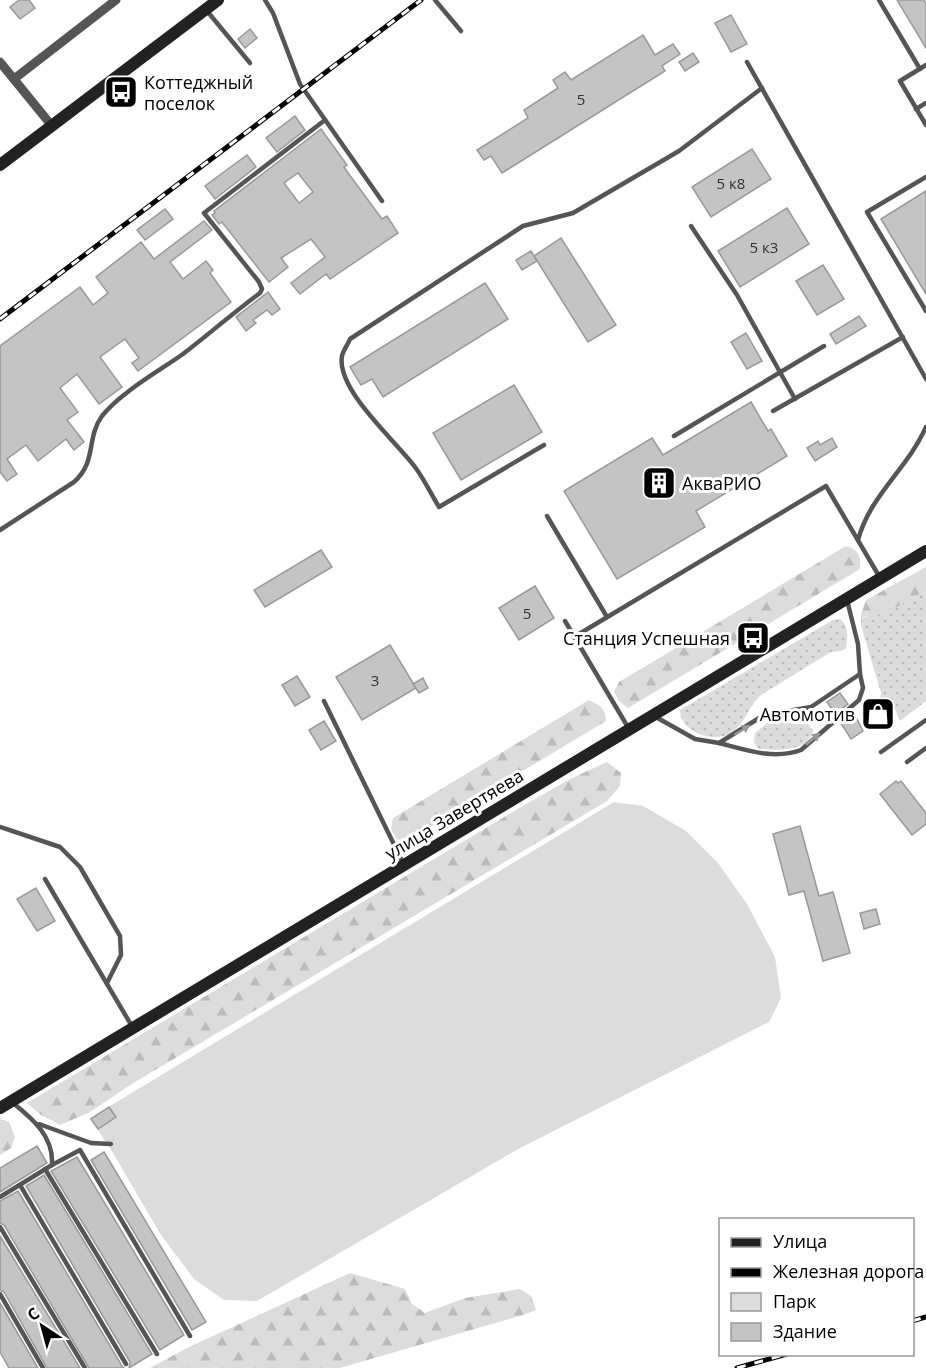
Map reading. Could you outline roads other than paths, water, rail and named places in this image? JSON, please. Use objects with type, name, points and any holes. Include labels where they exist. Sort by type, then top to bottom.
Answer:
[{"type":"main road","points":[[0,165],[218,0]]},
{"type":"main road","name":"улица Завертяева","points":[[0,1108],[926,551]]},
{"type":"street","points":[[14,79],[116,0]]},
{"type":"street","points":[[0,62],[52,126]]},
{"type":"lane","points":[[265,0],[273,13],[300,84],[382,201]]},
{"type":"lane","points":[[435,0],[461,31]]},
{"type":"lane","points":[[879,0],[920,69]]},
{"type":"lane","points":[[206,9],[250,63]]},
{"type":"lane","points":[[747,62],[926,379]]},
{"type":"lane","points":[[926,65],[900,81],[926,124]]},
{"type":"lane","points":[[544,445],[439,507],[416,468],[373,419],[349,387],[343,370],[342,356],[350,339],[523,226],[573,213],[679,151],[762,88]]},
{"type":"lane","points":[[916,109],[926,103]]},
{"type":"lane","points":[[0,530],[83,474],[89,459],[96,426],[114,404],[260,293],[262,289],[259,282],[204,213],[325,120]]},
{"type":"lane","points":[[926,177],[867,212],[926,311]]},
{"type":"lane","points":[[691,226],[737,295],[795,399]]},
{"type":"lane","points":[[773,411],[903,337]]},
{"type":"lane","points":[[674,436],[824,346]]},
{"type":"lane","points":[[858,540],[863,522],[878,497],[912,452],[926,427]]},
{"type":"lane","points":[[574,637],[825,486],[881,578]]},
{"type":"lane","points":[[547,516],[607,617]]},
{"type":"lane","points":[[652,715],[695,739],[760,754],[790,754],[801,750],[859,700],[863,688],[858,644],[846,599]]},
{"type":"lane","points":[[565,621],[629,729]]},
{"type":"lane","points":[[719,743],[764,715],[811,707],[860,674]]},
{"type":"lane","points":[[324,701],[404,865]]},
{"type":"lane","points":[[880,752],[926,720]]},
{"type":"lane","points":[[907,762],[926,748]]},
{"type":"lane","points":[[0,827],[60,847],[80,867],[120,936],[121,955],[107,983]]},
{"type":"lane","points":[[45,879],[133,1028]]},
{"type":"lane","points":[[11,1101],[37,1123],[45,1134],[53,1159],[52,1165]]},
{"type":"lane","points":[[37,1123],[91,1143],[111,1143]]},
{"type":"lane","points":[[0,1197],[80,1150],[190,1336]]},
{"type":"lane","points":[[45,1169],[157,1354]]},
{"type":"lane","points":[[20,1185],[126,1364]]},
{"type":"lane","points":[[0,1227],[85,1368]]},
{"type":"lane","points":[[0,1294],[43,1368]]},
{"type":"railway","points":[[0,319],[421,0]]},
{"type":"railway","points":[[914,1320],[926,1317]]},
{"type":"railway","points":[[737,1368],[780,1356]]},
{"type":"place","name":"Коттеджный поселок","points":[[121,92]]},
{"type":"place","name":"АкваРИО","points":[[659,483]]},
{"type":"place","name":"Станция Успешная","points":[[753,638]]},
{"type":"place","name":"Автомотив","points":[[878,714]]}]
